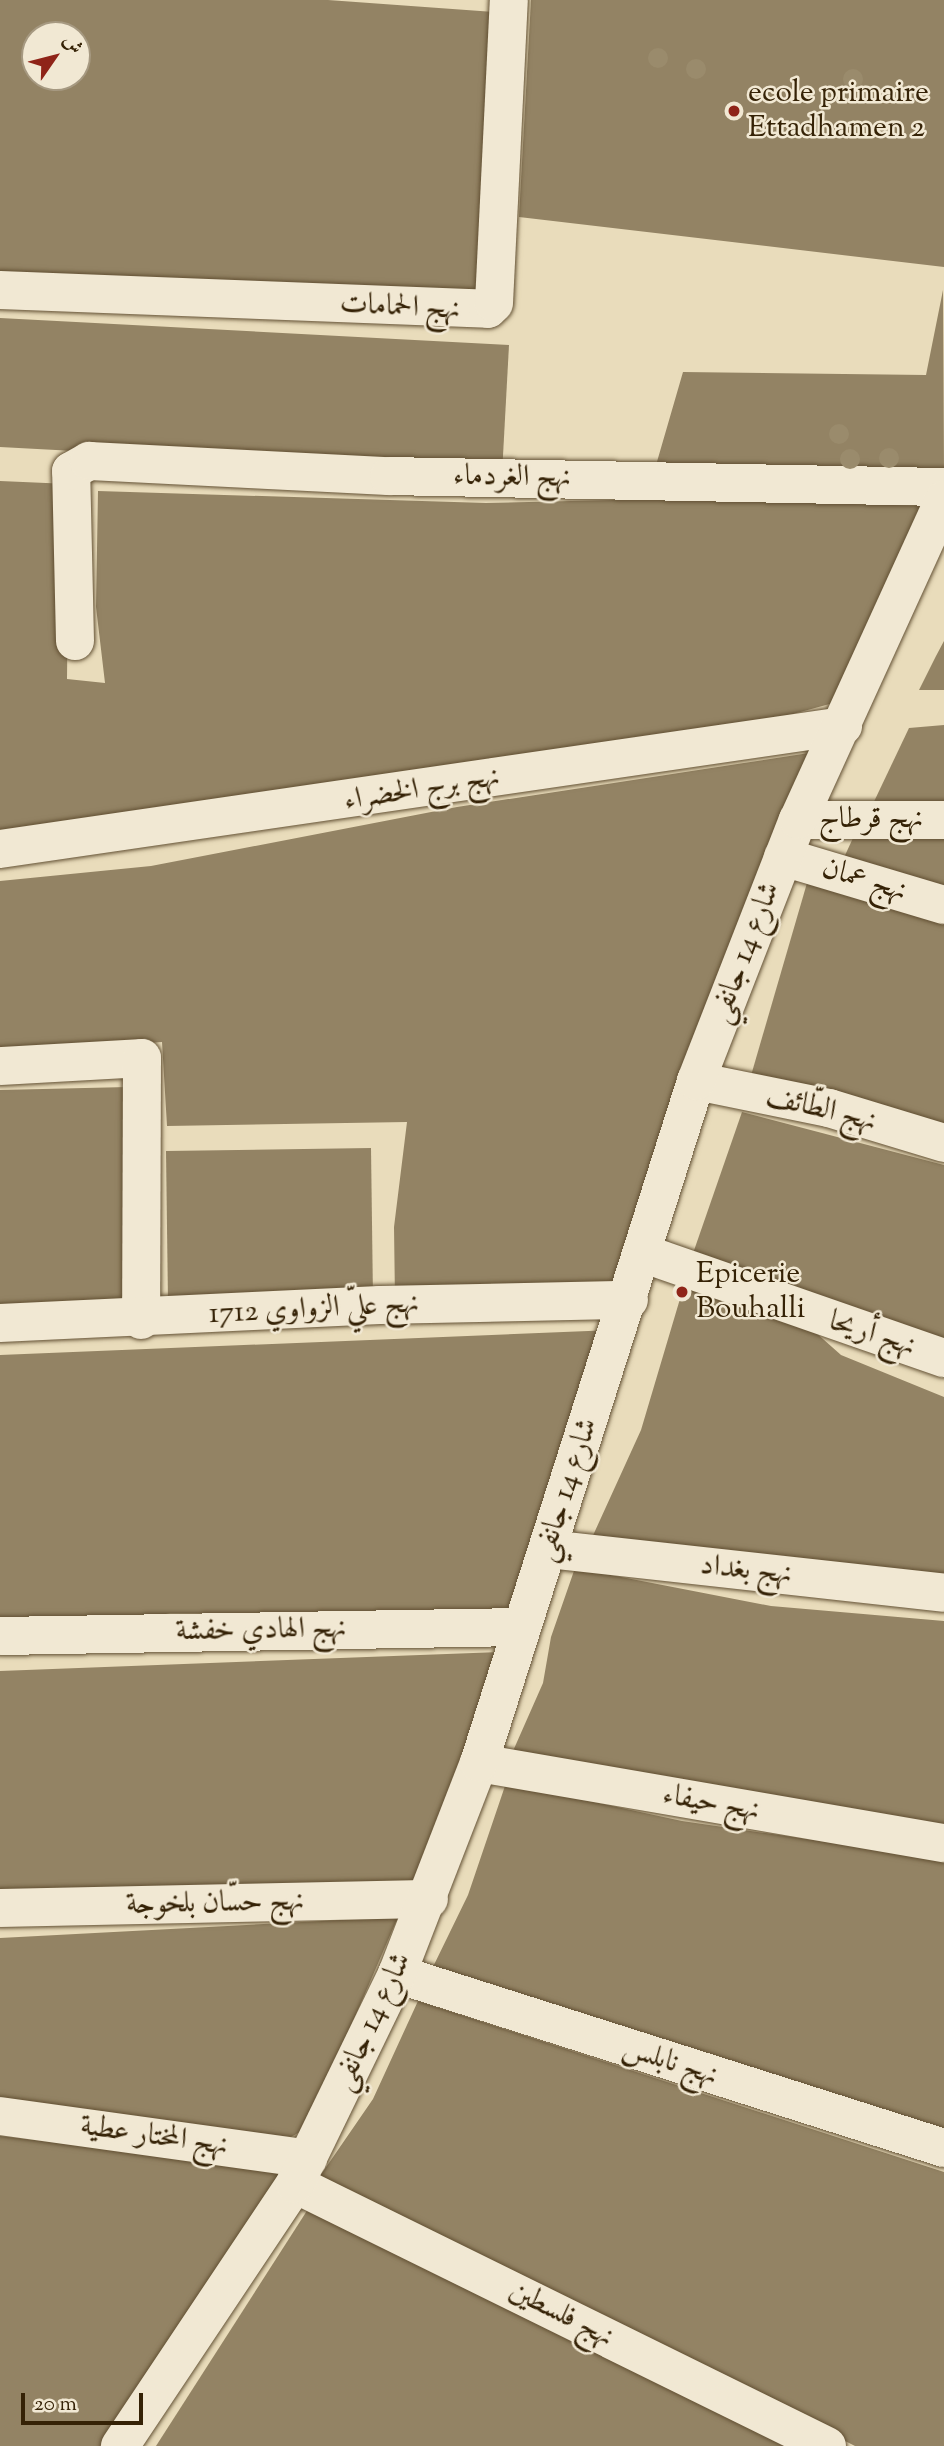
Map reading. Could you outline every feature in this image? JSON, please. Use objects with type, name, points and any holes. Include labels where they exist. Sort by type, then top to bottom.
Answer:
[{"type":"street","name":"نهج الحمامات","points":[[0,290],[488,309],[494,303],[509,0]]},
{"type":"street","name":"نهج الغردماء","points":[[75,641],[71,471],[81,463],[944,487]]},
{"type":"street","name":"شارع 14 جانفي","points":[[120,2446],[302,2171],[397,1974],[429,1899],[480,1763],[696,1082],[798,820],[944,500]]},
{"type":"street","name":"نهج برج الخضراء","points":[[0,849],[843,726]]},
{"type":"street","name":"نهج قرطاج","points":[[798,820],[944,820]]},
{"type":"street","name":"نهج عمان","points":[[783,857],[944,905]]},
{"type":"street","points":[[0,1066],[142,1058],[141,1320]]},
{"type":"street","name":"نهج الطّائف","points":[[696,1082],[829,1108],[944,1143]]},
{"type":"street","name":"نهج أريحا","points":[[642,1253],[944,1358]]},
{"type":"street","name":"نهج عليّ الزواوي 1712","points":[[0,1323],[141,1320],[380,1305],[628,1300]]},
{"type":"street","name":"نهج بغداد","points":[[548,1549],[944,1593]]},
{"type":"street","name":"نهج الهادي خفشة","points":[[0,1636],[522,1627]]},
{"type":"street","name":"نهج حيفاء","points":[[480,1763],[944,1843]]},
{"type":"street","name":"نهج حسّان بلخوجة","points":[[0,1908],[429,1899]]},
{"type":"street","name":"نهج نابلس","points":[[397,1974],[944,2148]]},
{"type":"street","name":"نهج المختار عطية","points":[[0,2116],[302,2171]]},
{"type":"street","name":"نهج فلسطين","points":[[302,2171],[827,2446]]},
{"type":"building","points":[[0,0],[328,0],[494,12],[475,305],[0,272]]},
{"type":"building","name":"ecole primaire Ettadhamen 2","points":[[531,0],[944,0],[944,267],[519,217]]},
{"type":"building","points":[[943,290],[944,471],[654,472],[683,372],[926,375]]},
{"type":"building","points":[[0,318],[509,345],[502,474],[0,447]]},
{"type":"building","points":[[0,481],[69,484],[67,679],[105,683],[96,607],[98,491],[486,503],[656,499],[933,506],[848,699],[782,717],[0,841]]},
{"type":"building","points":[[944,641],[944,690],[919,690],[936,656]]},
{"type":"building","points":[[944,725],[944,806],[870,810],[909,728]]},
{"type":"building","points":[[822,751],[615,1294],[395,1300],[394,1227],[407,1122],[167,1126],[162,1042],[0,1054],[0,881],[151,866],[457,807]]},
{"type":"building","points":[[944,832],[944,894],[841,864],[853,838]]},
{"type":"building","points":[[807,883],[944,923],[944,1136],[750,1079]]},
{"type":"building","points":[[128,1087],[132,1316],[0,1318],[0,1090]]},
{"type":"building","points":[[742,1112],[944,1165],[944,1353],[690,1262]]},
{"type":"building","points":[[371,1148],[373,1299],[168,1302],[166,1151]]},
{"type":"building","points":[[685,1282],[796,1315],[841,1355],[944,1397],[944,1589],[590,1542],[641,1430]]},
{"type":"building","points":[[613,1330],[516,1614],[170,1613],[135,1621],[0,1627],[0,1355]]},
{"type":"building","points":[[575,1568],[771,1606],[944,1621],[944,1832],[513,1751],[543,1683],[551,1637]]},
{"type":"building","points":[[500,1652],[415,1883],[0,1899],[0,1671]]},
{"type":"building","points":[[506,1783],[682,1821],[944,1859],[944,2133],[430,1973],[468,1895]]},
{"type":"building","points":[[398,1917],[307,2128],[291,2137],[0,2101],[0,1938]]},
{"type":"building","points":[[418,2001],[944,2172],[944,2446],[855,2446],[320,2176],[373,2099]]},
{"type":"building","points":[[0,2136],[288,2170],[100,2446],[0,2446]]},
{"type":"building","points":[[310,2206],[793,2446],[156,2446]]},
{"type":"place","name":"ecole primaire Ettadhamen 2","points":[[734,111]]},
{"type":"place","name":"Epicerie Bouhalli","points":[[682,1292]]}]
